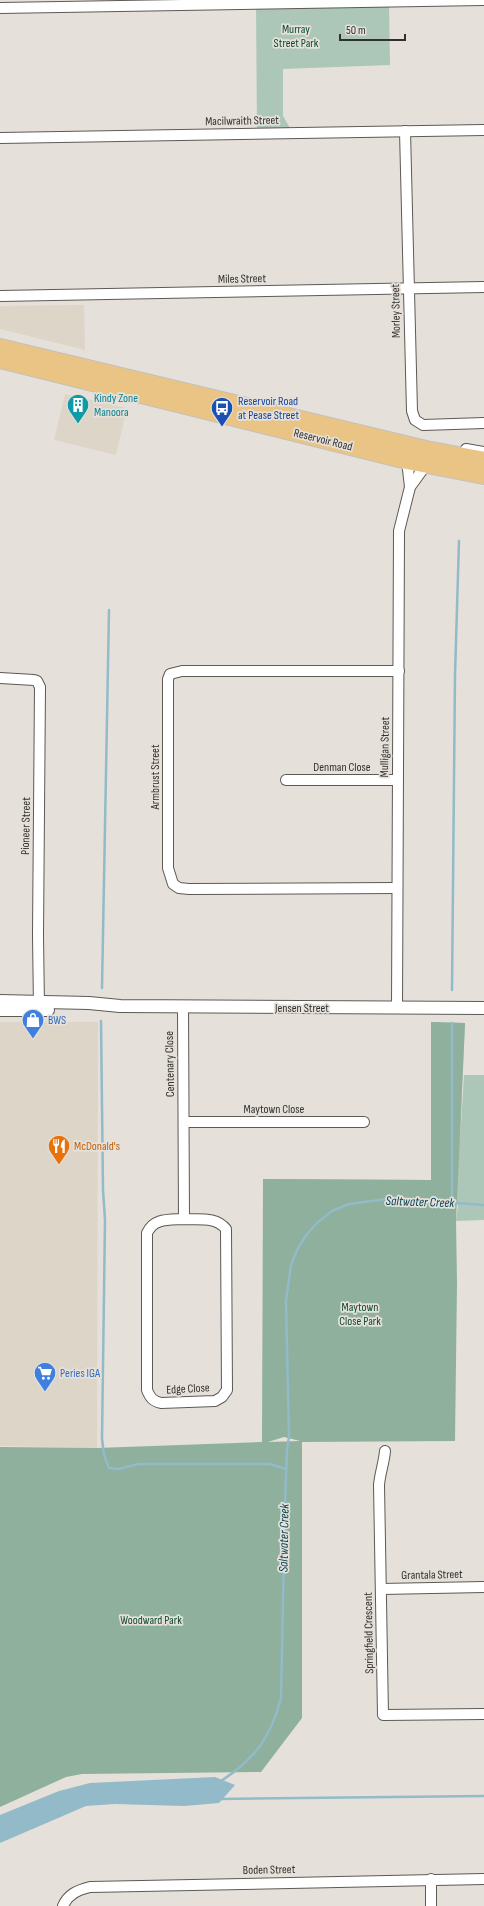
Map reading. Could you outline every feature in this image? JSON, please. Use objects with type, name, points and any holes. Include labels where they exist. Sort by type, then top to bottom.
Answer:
[{"type":"main road","name":"Reservoir Road","points":[[0,347],[426,449],[484,460]]},
{"type":"main road","name":"Reservoir Road","points":[[0,360],[407,461],[484,476]]},
{"type":"main road","points":[[0,369],[15,371],[34,369]]},
{"type":"street","points":[[0,8],[59,4],[484,0]]},
{"type":"street","name":"Macilwraith Street","points":[[0,138],[484,130]]},
{"type":"street","name":"Morley Street","points":[[405,131],[411,399],[414,418],[418,423],[427,425],[484,423]]},
{"type":"street","name":"Miles Street","points":[[0,296],[484,287]]},
{"type":"street","points":[[426,449],[449,446],[484,452]]},
{"type":"street","name":"Mulligan Street","points":[[397,1008],[399,531],[410,487],[407,461]]},
{"type":"street","name":"Mulligan Street","points":[[410,487],[426,465]]},
{"type":"street","name":"Armbrust Street","points":[[397,888],[189,889],[179,888],[173,884],[169,876],[168,868],[168,679],[170,674],[182,671],[399,672]]},
{"type":"street","name":"Pioneer Street","points":[[0,678],[34,680],[37,681],[40,687],[39,1006]]},
{"type":"street","name":"Denman Close","points":[[286,780],[398,780]]},
{"type":"street","name":"Jensen Street","points":[[0,1001],[39,1006],[91,1009],[120,1006],[484,1008]]},
{"type":"street","name":"Jensen Street","points":[[0,1010],[39,1006]]},
{"type":"street","name":"Centenary Close","points":[[183,1007],[184,1122]]},
{"type":"street","points":[[184,1122],[184,1219]]},
{"type":"street","name":"Maytown Close","points":[[184,1122],[364,1122]]},
{"type":"street","name":"Edge Close","points":[[184,1219],[215,1220],[221,1223],[226,1229],[226,1390],[222,1397],[215,1401],[161,1403],[154,1401],[149,1396],[147,1390],[147,1233],[153,1223],[159,1221],[184,1219]]},
{"type":"street","name":"Springfield Crescent","points":[[385,1451],[379,1485],[383,1715],[484,1714]]},
{"type":"street","name":"Grantala Street","points":[[381,1589],[484,1587]]},
{"type":"street","name":"Boden Street","points":[[63,1906],[72,1894],[90,1887],[484,1879]]},
{"type":"street","points":[[431,1880],[431,1906]]},
{"type":"shaded area","points":[[84,305],[85,350],[0,329],[0,306]]},
{"type":"shaded area","points":[[65,394],[127,408],[116,455],[54,440]]},
{"type":"shaded area","points":[[0,1022],[98,1022],[97,1448],[0,1446]]},
{"type":"green space","name":"Murray Street Park","points":[[389,2],[390,65],[283,69],[283,116],[293,133],[257,134],[256,4]]},
{"type":"green space","points":[[431,1022],[465,1023],[460,1141],[464,1075],[484,1075],[484,1220],[456,1221],[458,1205],[263,1179],[431,1180]]},
{"type":"green space","name":"Woodward Park","points":[[431,1022],[465,1023],[456,1221],[457,1283],[455,1441],[302,1442],[302,1718],[261,1772],[82,1774],[66,1777],[0,1807],[0,1447],[97,1448],[262,1442],[263,1179],[431,1180]],"holes":[[[284,1437],[300,1441],[268,1442]]]},
{"type":"water","points":[[215,1777],[235,1785],[219,1803],[184,1806],[115,1804],[86,1806],[0,1843],[0,1815],[59,1791],[90,1783]]},
{"type":"waterway","points":[[452,990],[455,675],[459,541]]},
{"type":"waterway","points":[[102,988],[109,610]]},
{"type":"waterway","points":[[101,1021],[103,1190],[105,1220],[102,1439],[104,1455],[109,1468],[119,1469],[138,1464],[270,1464],[286,1469]]},
{"type":"waterway","points":[[452,1023],[452,1204]]},
{"type":"waterway","name":"Saltwater Creek","points":[[221,1781],[233,1773],[260,1746],[267,1736],[281,1698],[285,1503],[287,1450],[289,1437],[286,1301],[291,1265],[298,1248],[307,1234],[317,1223],[332,1211],[349,1204],[394,1198],[484,1205]]},
{"type":"waterway","points":[[220,1799],[484,1796]]},
{"type":"place","name":"Kindy Zone Manoora","points":[[78,424]]},
{"type":"place","name":"Reservoir Road at Pease Street","points":[[222,428]]},
{"type":"place","name":"BWS","points":[[33,1040]]},
{"type":"place","name":"McDonald's","points":[[59,1166]]},
{"type":"place","name":"Peries IGA","points":[[45,1392]]},
{"type":"park label","name":"Maytown Close Park","points":[[360,1314]]}]
